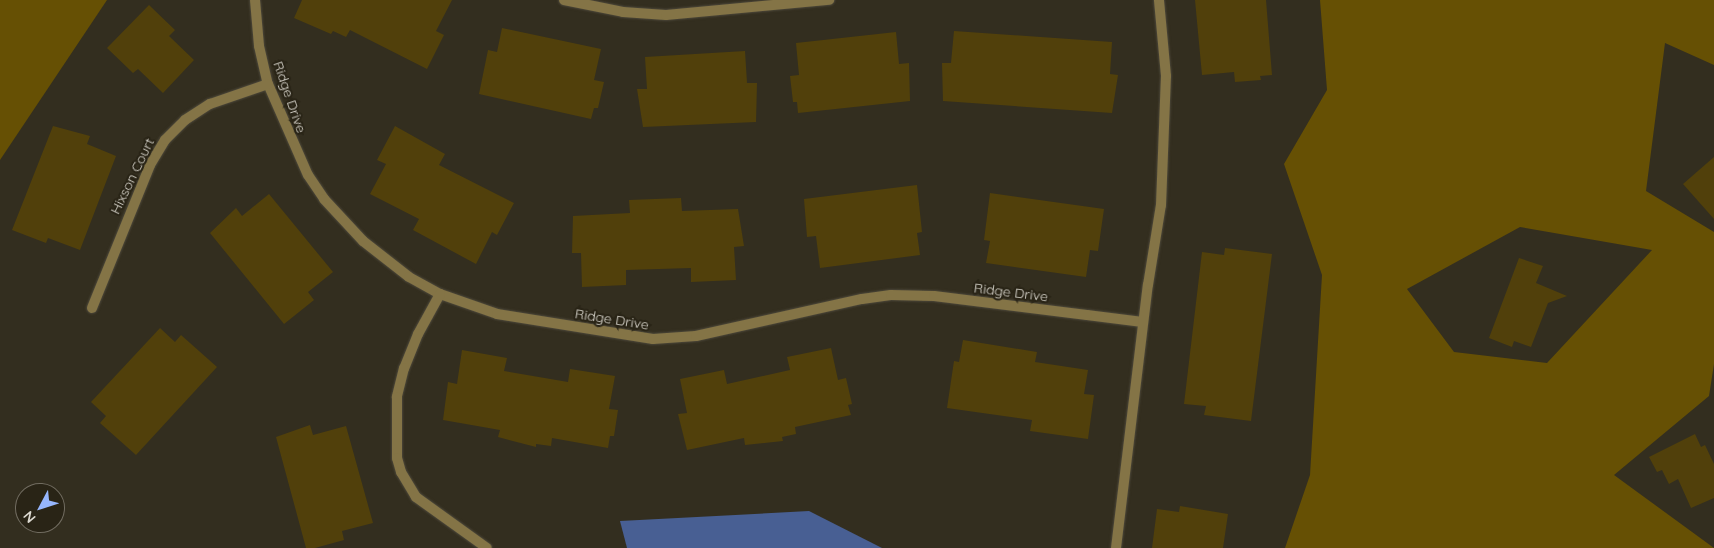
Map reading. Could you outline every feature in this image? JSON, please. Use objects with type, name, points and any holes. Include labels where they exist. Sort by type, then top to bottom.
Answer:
[{"type":"street","name":"Ridge Drive","points":[[255,0],[258,46],[268,84],[294,149],[324,199],[364,241],[409,277],[440,294],[497,314],[653,339],[696,336],[862,299],[890,295],[934,296],[1143,322]]},
{"type":"street","points":[[564,0],[623,12],[666,15],[829,0]]},
{"type":"street","points":[[1116,548],[1143,322],[1162,205],[1166,76],[1159,0]]},
{"type":"street","name":"Hixson Court","points":[[92,308],[150,165],[165,140],[185,120],[210,104],[268,84]]},
{"type":"street","points":[[440,294],[418,334],[404,368],[397,397],[397,458],[401,472],[416,496],[487,548]]},
{"type":"shaded area","points":[[0,0],[107,0],[0,160]]},
{"type":"shaded area","points":[[1320,0],[1714,0],[1714,65],[1665,43],[1646,191],[1714,232],[1714,364],[1709,396],[1614,475],[1714,548],[1285,548],[1310,475],[1322,275],[1284,164],[1327,90]],"holes":[[[1520,227],[1652,250],[1547,363],[1454,352],[1407,289]]]},
{"type":"water","points":[[809,511],[882,548],[627,548],[620,521]]},
{"type":"building","points":[[302,0],[452,0],[436,31],[444,35],[427,69],[350,30],[346,37],[333,31],[331,34],[294,18]]},
{"type":"building","points":[[1195,0],[1266,0],[1272,75],[1260,76],[1261,80],[1235,82],[1234,72],[1202,75]]},
{"type":"building","points":[[149,5],[175,30],[169,36],[194,60],[163,93],[138,69],[133,73],[107,48]]},
{"type":"building","points":[[502,28],[601,49],[594,80],[604,82],[598,108],[594,108],[591,119],[479,94],[488,50],[497,52]]},
{"type":"building","points":[[954,31],[1112,42],[1110,74],[1118,75],[1112,113],[943,101],[942,63],[951,63]]},
{"type":"building","points":[[896,32],[899,64],[909,63],[910,101],[798,113],[797,102],[793,102],[790,76],[799,75],[796,43]]},
{"type":"building","points":[[745,51],[747,83],[757,83],[756,122],[643,127],[637,89],[647,89],[645,57]]},
{"type":"building","points":[[53,126],[90,136],[87,144],[116,156],[80,250],[48,238],[46,243],[12,230]]},
{"type":"building","points":[[395,126],[445,154],[439,165],[514,203],[497,235],[492,232],[476,264],[413,230],[419,219],[370,194],[386,164],[377,160]]},
{"type":"building","points":[[1714,157],[1714,219],[1683,184]]},
{"type":"building","points":[[917,185],[922,232],[917,233],[920,255],[820,268],[816,236],[807,237],[804,199]]},
{"type":"building","points":[[990,193],[1104,209],[1098,251],[1090,250],[1086,277],[986,263],[990,241],[984,240]]},
{"type":"building","points":[[269,194],[333,272],[308,292],[314,300],[284,324],[210,233],[236,208],[242,216]]},
{"type":"building","points":[[681,198],[682,211],[738,209],[744,246],[734,247],[736,280],[691,282],[691,268],[626,270],[626,285],[582,287],[581,253],[572,253],[573,216],[630,213],[629,200]]},
{"type":"building","points":[[1225,248],[1272,254],[1251,421],[1204,415],[1206,406],[1184,404],[1202,252],[1224,255]]},
{"type":"building","points":[[1519,258],[1543,266],[1536,283],[1567,296],[1548,303],[1531,347],[1514,341],[1512,347],[1489,338]]},
{"type":"building","points":[[160,328],[175,342],[181,335],[217,367],[136,455],[100,423],[106,416],[91,402]]},
{"type":"building","points":[[963,340],[1037,352],[1035,362],[1088,370],[1084,394],[1094,395],[1088,439],[1030,431],[1032,420],[947,408],[954,361],[959,362]]},
{"type":"building","points":[[831,348],[838,380],[846,378],[852,404],[848,405],[851,415],[795,427],[796,434],[782,437],[783,441],[745,445],[744,438],[687,450],[678,414],[687,413],[680,379],[724,370],[727,384],[790,370],[787,357]]},
{"type":"building","points":[[462,350],[507,358],[504,371],[568,382],[570,369],[615,376],[609,409],[618,410],[614,436],[610,436],[608,448],[552,438],[551,446],[536,444],[536,447],[498,437],[500,430],[443,420],[448,382],[457,384]]},
{"type":"building","points":[[310,425],[313,435],[346,426],[373,523],[342,531],[344,540],[315,548],[306,548],[276,437]]},
{"type":"building","points":[[1695,434],[1701,447],[1705,445],[1714,464],[1714,498],[1691,508],[1678,479],[1669,484],[1662,470],[1657,472],[1649,457]]},
{"type":"building","points":[[1180,506],[1228,514],[1223,548],[1152,548],[1157,509],[1179,512]]}]
